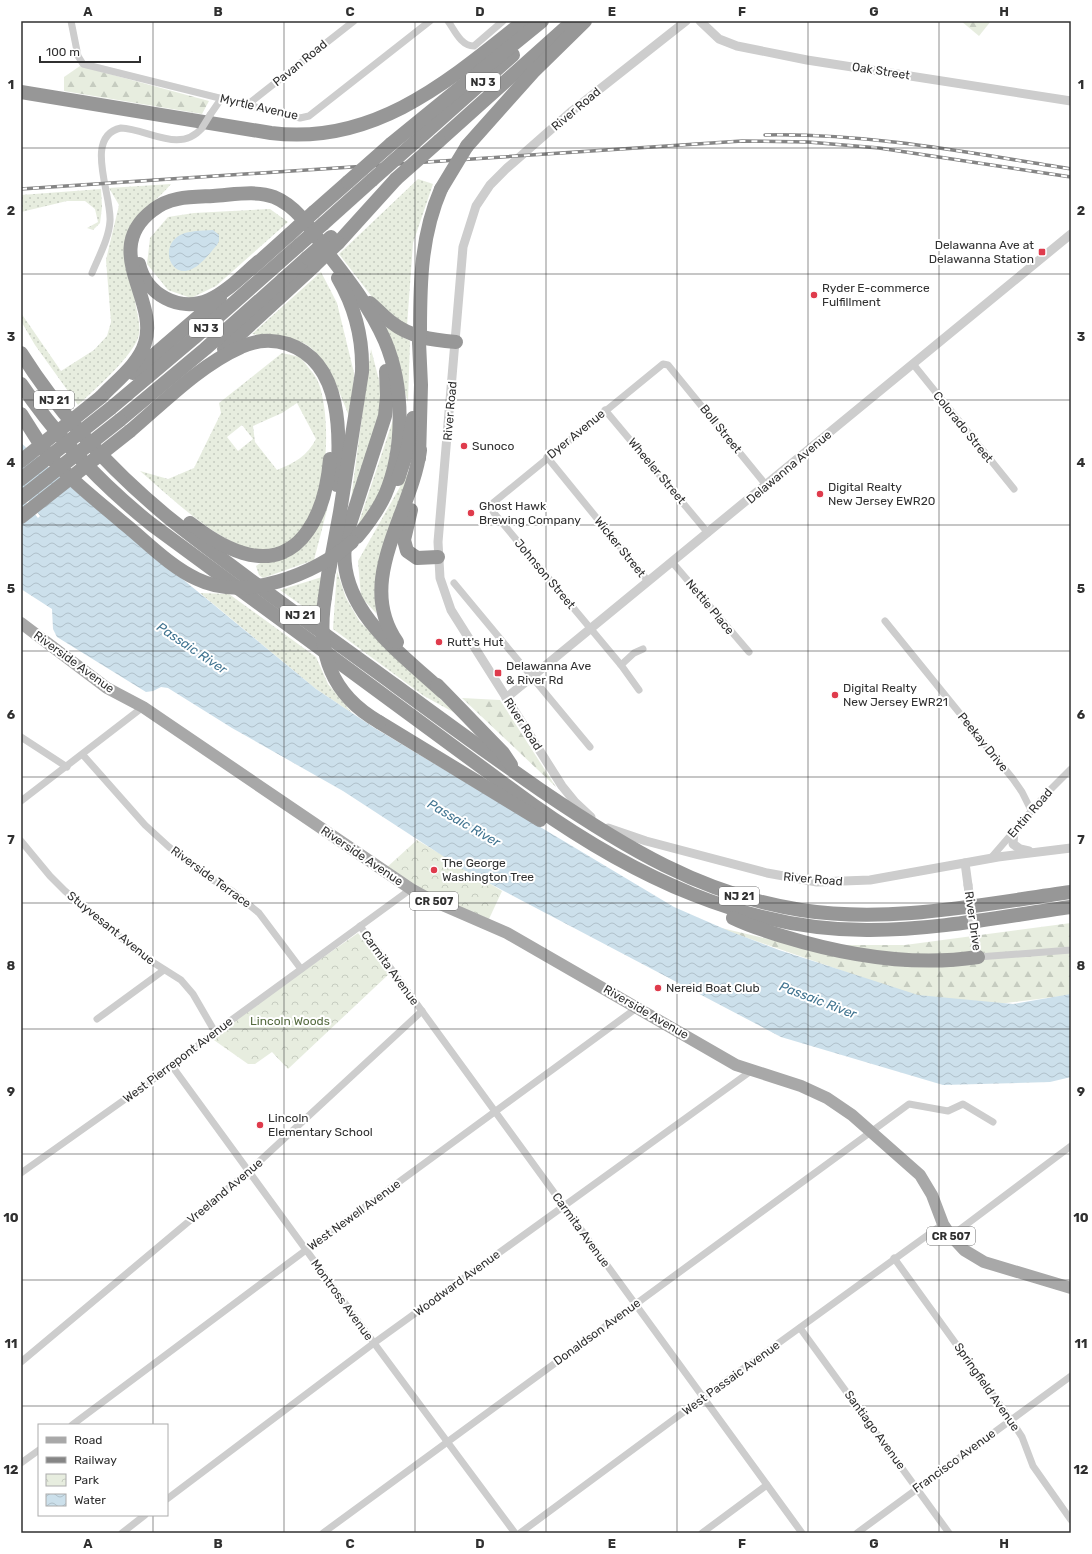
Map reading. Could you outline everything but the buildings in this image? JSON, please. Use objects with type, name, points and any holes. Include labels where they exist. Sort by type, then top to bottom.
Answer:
[{"type":"highway","points":[[21,92],[271,133],[299,135],[329,133],[373,121],[414,101],[460,72],[524,21]]},
{"type":"highway","points":[[21,461],[101,397],[111,391],[177,336],[391,144],[542,21]]},
{"type":"highway","name":"NJ 3","points":[[21,479],[111,408],[204,330],[551,21]]},
{"type":"highway","name":"NJ 3","points":[[21,498],[120,420],[311,262],[396,179],[573,21]]},
{"type":"highway","points":[[438,557],[414,557],[407,550],[404,544],[416,489],[420,450],[422,255],[430,219],[441,189],[467,146],[514,92],[584,21]]},
{"type":"highway","points":[[101,397],[137,358],[145,343],[147,320],[132,265],[131,246],[135,233],[153,209],[169,201],[186,198],[255,194],[270,196],[283,201],[299,215],[362,298],[385,342],[393,366],[398,398],[398,432],[394,465],[388,488],[378,508],[354,540]]},
{"type":"highway","points":[[258,262],[209,300],[192,304],[180,303],[164,298],[147,284],[139,264],[139,247],[144,232],[150,223],[158,215],[171,208],[254,202],[268,203],[283,210],[294,220],[342,285],[357,322],[362,353],[362,372],[321,624],[323,648],[328,665],[339,686],[350,700],[364,713],[570,838],[637,868]]},
{"type":"highway","points":[[192,379],[311,262]]},
{"type":"highway","points":[[362,298],[390,322],[405,331],[425,339],[456,342]]},
{"type":"highway","points":[[372,317],[384,360],[387,381],[386,403],[382,430],[346,537],[344,555],[345,572],[353,597],[365,616],[403,655],[443,692]]},
{"type":"highway","points":[[21,414],[42,447],[69,477],[173,563],[193,577],[209,584],[246,587],[286,579],[320,564],[354,540],[370,525],[385,505],[395,486],[404,463],[414,415],[420,337]]},
{"type":"highway","points":[[21,517],[130,431],[192,379],[218,360],[241,346],[261,341],[274,341],[292,346],[313,359],[324,374],[332,397],[337,420],[339,443],[329,571]]},
{"type":"highway","name":"NJ 21","points":[[21,353],[58,406],[91,444],[138,491],[184,530],[518,775],[601,831],[639,853],[708,886],[752,900],[800,910],[870,915],[918,913],[1071,892]]},
{"type":"highway","name":"NJ 21","points":[[21,384],[55,430],[79,458],[118,496],[151,524],[533,805],[594,845],[680,890],[724,907],[760,917],[798,925],[847,930],[919,928],[1071,907]]},
{"type":"highway","points":[[91,444],[174,512],[213,539],[242,553],[273,555],[284,551],[299,542],[310,529],[318,513],[330,462],[332,397]]},
{"type":"highway","points":[[420,450],[414,477],[383,567],[381,595],[387,623],[395,639],[443,692],[503,753],[518,775]]},
{"type":"highway","points":[[990,903],[1023,894],[1071,885]]},
{"type":"highway","points":[[680,890],[735,919],[774,933],[828,949],[896,959],[939,960],[978,957]]},
{"type":"main road","name":"Riverside Avenue","points":[[21,623],[107,688],[143,707],[411,889],[431,900],[507,932],[638,1007],[721,1057],[751,1071],[801,1086],[827,1098],[852,1115],[871,1132]]},
{"type":"main road","name":"CR 507","points":[[871,1132],[920,1176],[932,1195],[943,1224],[951,1236],[964,1250],[984,1262],[1069,1285]]},
{"type":"street","name":"Myrtle Avenue","points":[[71,21],[78,56],[84,64],[300,118],[309,116],[430,21]]},
{"type":"street","name":"Pavan Road","points":[[247,105],[354,21]]},
{"type":"street","points":[[448,21],[461,40],[471,46],[477,45],[503,21]]},
{"type":"street","name":"River Road","points":[[686,21],[572,111],[507,168],[483,194],[471,220],[463,247],[438,557],[442,585],[452,610],[506,698],[556,776],[575,802],[595,820],[616,831],[650,842],[772,875],[818,882],[870,880],[1032,852],[1071,848]]},
{"type":"street","name":"Oak Street","points":[[700,21],[719,39],[737,46],[806,60],[1071,101]]},
{"type":"street","points":[[92,273],[108,232],[110,220],[101,154],[104,139],[113,130],[121,128],[181,141],[193,136],[202,128],[221,99]]},
{"type":"street","name":"Delawanna Avenue","points":[[506,698],[1071,234]]},
{"type":"street","name":"Dyer Avenue","points":[[499,520],[491,508],[493,503],[547,457],[663,364],[668,365],[675,373]]},
{"type":"street","name":"Colorado Street","points":[[913,364],[1014,489]]},
{"type":"street","name":"Boll Street","points":[[675,373],[766,485]]},
{"type":"street","name":"Wheeler Street","points":[[605,410],[708,533]]},
{"type":"street","name":"Wicker Street","points":[[547,457],[648,582]]},
{"type":"street","name":"Johnson Street","points":[[499,520],[621,665],[638,690]]},
{"type":"street","name":"Nettie Place","points":[[672,562],[748,652]]},
{"type":"street","points":[[454,583],[590,747]]},
{"type":"street","name":"Peekay Drive","points":[[885,621],[1014,779],[1031,810]]},
{"type":"street","points":[[621,665],[634,653],[643,649]]},
{"type":"street","points":[[21,801],[143,707]]},
{"type":"street","points":[[21,737],[67,766]]},
{"type":"street","name":"Riverside Terrace","points":[[82,755],[145,825],[168,847],[206,876],[232,891],[259,913],[301,969]]},
{"type":"street","name":"Entin Road","points":[[990,859],[1031,810],[1071,769]]},
{"type":"street","points":[[1014,831],[1012,840],[1016,847],[1032,852]]},
{"type":"street","name":"Stuyvesant Avenue","points":[[21,841],[50,876],[65,891],[134,949],[181,980],[190,990],[215,1032]]},
{"type":"street","name":"River Drive","points":[[965,863],[978,957],[1071,950]]},
{"type":"street","name":"West Pierrepont Avenue","points":[[21,1173],[172,1066],[215,1032],[411,889]]},
{"type":"street","name":"Carmita Avenue","points":[[360,926],[704,1396],[802,1533]]},
{"type":"street","points":[[97,1019],[164,970]]},
{"type":"street","name":"West Newell Avenue","points":[[73,1424],[306,1250],[638,1007]]},
{"type":"street","name":"Vreeland Avenue","points":[[21,1362],[249,1171],[422,1011]]},
{"type":"street","name":"Montross Avenue","points":[[172,1066],[515,1533]]},
{"type":"street","name":"Woodward Avenue","points":[[168,1498],[374,1343],[751,1071]]},
{"type":"street","name":"Donaldson Avenue","points":[[323,1533],[909,1104],[948,1111],[964,1104],[993,1122]]},
{"type":"street","points":[[951,1236],[1071,1146]]},
{"type":"street","name":"West Passaic Avenue","points":[[520,1533],[704,1396],[943,1224]]},
{"type":"street","name":"Springfield Avenue","points":[[894,1258],[1011,1420],[1022,1437],[1033,1466],[1071,1520]]},
{"type":"street","name":"Santiago Avenue","points":[[800,1328],[949,1533]]},
{"type":"street","name":"Francisco Avenue","points":[[857,1533],[1071,1376]]},
{"type":"street","points":[[21,1464],[38,1451]]},
{"type":"street","points":[[702,1533],[767,1485]]},
{"type":"street","points":[[122,1533],[144,1516]]},
{"type":"green space","points":[[961,21],[991,21],[979,36]]},
{"type":"green space","points":[[80,66],[209,101],[202,114],[64,91],[64,77]]},
{"type":"green space","points":[[418,179],[433,184],[413,243],[407,326],[376,302],[339,254]]},
{"type":"green space","points":[[171,184],[136,218],[132,224],[135,302],[139,320],[139,334],[136,342],[130,352],[113,372],[78,405],[35,345],[21,321],[21,313],[61,371],[94,350],[107,336],[111,322],[106,260],[119,205],[109,188]]},
{"type":"green space","points":[[101,189],[102,207],[100,223],[93,230],[87,228],[98,222],[95,209],[85,201],[67,201],[21,212],[21,195]]},
{"type":"green space","points":[[270,209],[288,222],[216,286],[191,298],[168,290],[147,264],[150,238],[168,217],[194,213]]},
{"type":"green space","points":[[321,272],[337,303],[354,373],[351,421],[332,377],[318,355],[310,347],[301,342],[252,334]]},
{"type":"green space","points":[[384,326],[410,341],[408,402]]},
{"type":"green space","points":[[371,349],[382,392],[377,428],[351,499]]},
{"type":"green space","points":[[282,353],[300,357],[318,381],[324,405],[326,430],[325,459],[321,487],[312,513],[299,533],[281,547],[257,550],[227,539],[196,518],[140,471],[168,479],[194,468],[221,413],[219,403]],"holes":[[[297,403],[316,439],[309,450],[300,458],[277,470],[255,442],[253,426],[282,413]],[[242,425],[253,439],[238,451],[227,437]]]},
{"type":"green space","points":[[394,417],[389,460],[381,491],[368,516],[358,525]]},
{"type":"green space","points":[[409,471],[377,572],[376,613],[361,597],[358,561]]},
{"type":"green space","points":[[328,506],[314,560],[263,578],[259,575],[256,566],[321,521]]},
{"type":"green space","points":[[337,571],[346,598],[360,622],[455,713],[424,696],[333,629]]},
{"type":"green space","points":[[322,577],[315,615],[280,590]]},
{"type":"green space","points":[[200,593],[229,594],[316,657],[328,684],[352,713],[316,689]]},
{"type":"green space","points":[[462,698],[500,700],[556,787]]},
{"type":"green space","points":[[417,840],[502,891],[489,919],[433,896],[385,869]]},
{"type":"green space","points":[[1071,923],[1071,995],[1006,1003],[944,1006],[713,926],[794,945],[905,945]]},
{"type":"green space","name":"Lincoln Woods","points":[[358,933],[390,973],[288,1069],[272,1052],[255,1064],[248,1064],[211,1038],[219,1030]]},
{"type":"water","points":[[213,230],[219,235],[219,241],[202,262],[192,269],[185,271],[174,267],[169,255],[169,249],[177,237],[189,232]]},
{"type":"water","name":"Passaic River","points":[[21,443],[73,489],[316,689],[373,727],[674,907],[729,931],[779,950],[918,995],[1013,1004],[1071,994],[1071,1077],[1050,1082],[943,1085],[781,1037],[466,871],[343,791],[232,728],[168,688],[161,687],[153,691],[146,692],[57,637],[53,629],[52,609],[21,589],[21,496],[38,518],[40,516],[21,491]]},
{"type":"railway","points":[[765,135],[842,137],[919,145],[1071,169]]},
{"type":"railway","points":[[21,189],[742,141],[808,142],[879,148],[1071,177]]},
{"type":"place","name":"Delawanna Ave at Delawanna Station","points":[[1042,252]]},
{"type":"place","name":"Ryder E-commerce Fulfillment","points":[[814,295]]},
{"type":"place","name":"Sunoco","points":[[464,446]]},
{"type":"place","name":"Digital Realty New Jersey EWR20","points":[[820,494]]},
{"type":"place","name":"Ghost Hawk Brewing Company","points":[[471,513]]},
{"type":"place","name":"Rutt's Hut","points":[[439,642]]},
{"type":"place","name":"Delawanna Ave & River Rd","points":[[498,673]]},
{"type":"place","name":"Digital Realty New Jersey EWR21","points":[[835,695]]},
{"type":"place","name":"The George Washington Tree","points":[[434,870]]},
{"type":"place","name":"Nereid Boat Club","points":[[658,988]]},
{"type":"place","name":"Lincoln Elementary School","points":[[260,1125]]}]
